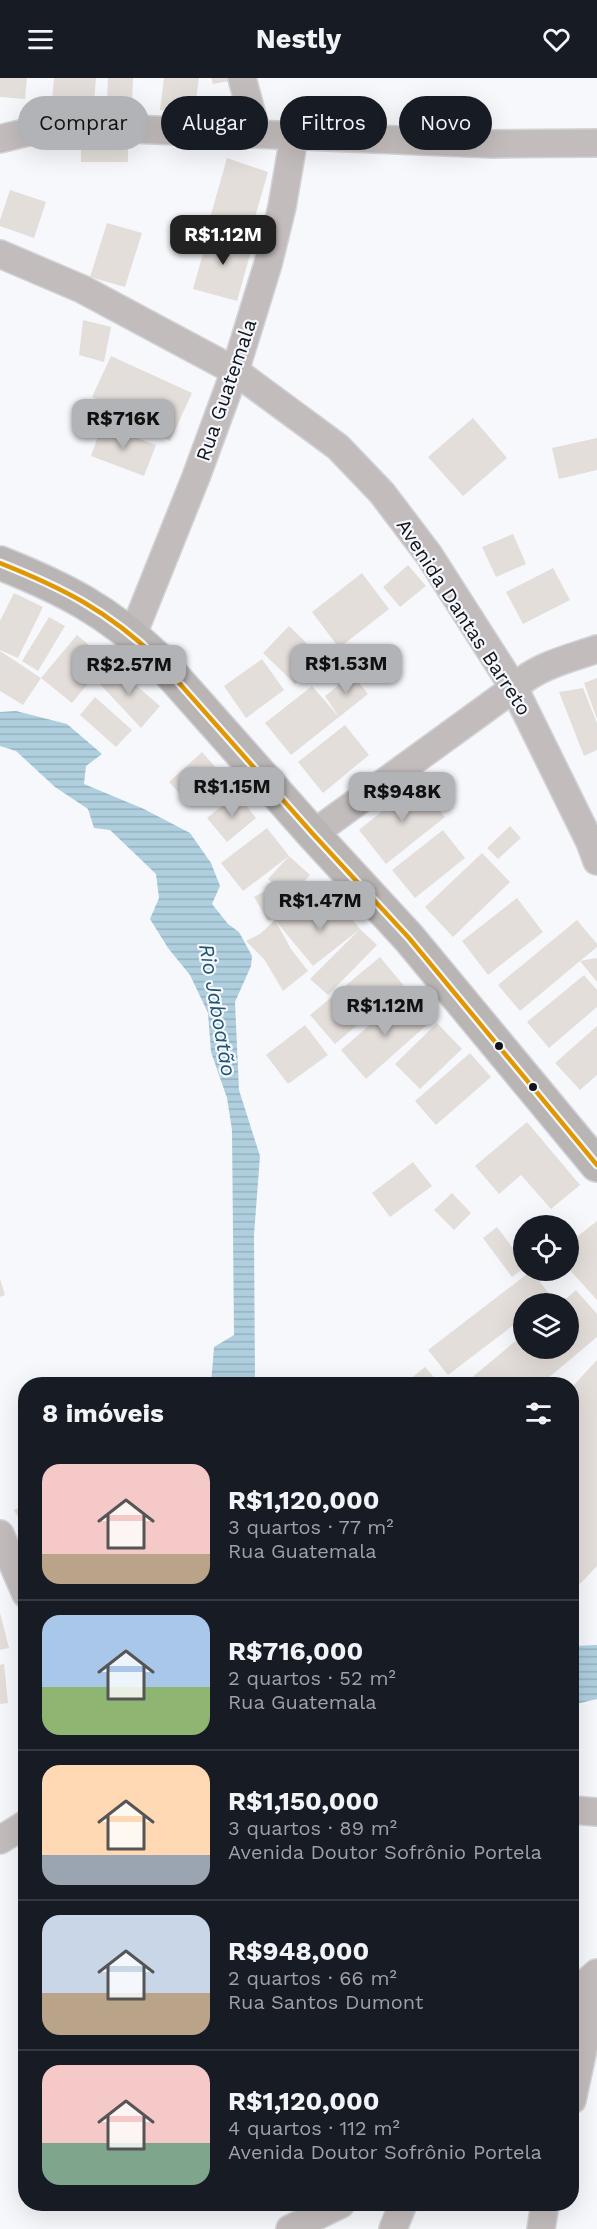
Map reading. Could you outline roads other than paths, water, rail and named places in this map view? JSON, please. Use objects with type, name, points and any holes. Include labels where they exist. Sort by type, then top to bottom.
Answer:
[{"type":"main road","points":[[0,562],[50,582],[96,608],[133,634],[157,658],[312,834],[409,938],[597,1165]]},
{"type":"street","points":[[242,78],[247,96]]},
{"type":"street","points":[[0,139],[28,132],[84,127],[161,130]]},
{"type":"street","points":[[387,140],[493,144],[597,143]]},
{"type":"street","name":"Rua Guatemala","points":[[133,634],[235,371],[268,264],[282,207],[292,150]]},
{"type":"street","name":"Avenida Dantas Barreto","points":[[0,254],[82,289],[235,371],[338,447],[382,493],[429,555],[514,688],[590,842],[597,861]]},
{"type":"street","points":[[312,834],[514,688],[526,676],[597,649]]},
{"type":"street","points":[[0,1534],[18,1576]]},
{"type":"street","points":[[579,1811],[597,1812]]},
{"type":"street","points":[[0,1840],[18,1829]]},
{"type":"street","points":[[579,1989],[597,1973]]},
{"type":"street","points":[[579,2068],[597,1984]]},
{"type":"street","points":[[290,2229],[327,2211]]},
{"type":"street","points":[[393,2229],[400,2211]]},
{"type":"street","points":[[541,2229],[544,2211]]},
{"type":"water","name":"Rio Jaboatão","points":[[16,711],[67,724],[102,754],[86,766],[84,784],[144,809],[190,833],[211,863],[220,886],[212,904],[228,924],[239,932],[252,956],[251,966],[235,1002],[239,1090],[260,1156],[254,1235],[255,1377],[212,1377],[214,1347],[234,1335],[232,1130],[227,1098],[211,1052],[208,1013],[190,975],[168,948],[150,919],[159,898],[156,874],[110,830],[94,828],[88,809],[55,787],[16,751],[0,746],[0,712]]},
{"type":"water","points":[[597,1645],[597,1699],[579,1703],[579,1646]]}]
